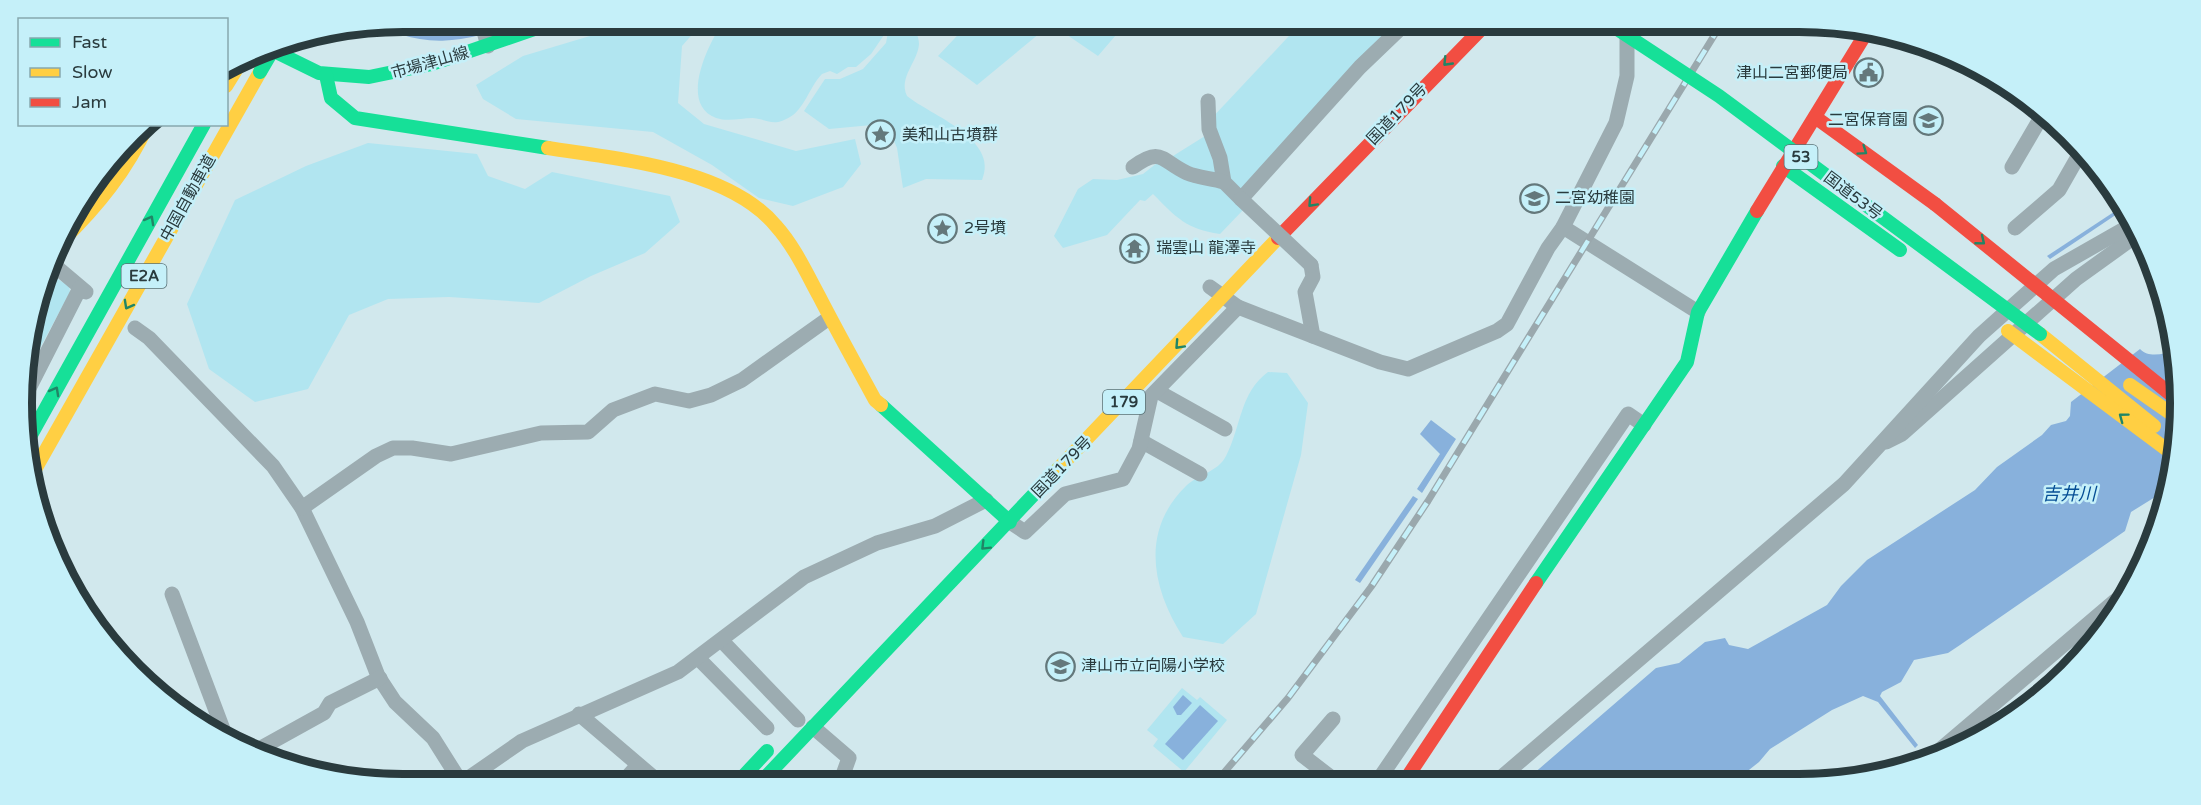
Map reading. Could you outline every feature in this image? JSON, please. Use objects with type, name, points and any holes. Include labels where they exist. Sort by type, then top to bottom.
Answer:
[{"type":"main road","name":"国道179号","points":[[769,774],[1004,516],[1224,296],[1478,32]]},
{"type":"main road","name":"国道53号","points":[[1622,32],[1719,96],[2040,334],[2168,437]]},
{"type":"main road","name":"市場津山線","points":[[278,53],[326,75],[375,77],[400,74],[484,33]]},
{"type":"main road","points":[[1409,774],[1537,581],[1688,362],[1698,312],[1783,166],[1863,38]]},
{"type":"main road","name":"中国自動車道","points":[[37,465],[269,57]]},
{"type":"main road","points":[[326,75],[331,98],[355,118],[658,165],[701,179],[757,208],[776,225],[796,256],[875,400],[1004,516]]},
{"type":"main road","points":[[1815,117],[1935,204],[2170,393]]},
{"type":"main road","name":"中国自動車道","points":[[33,432],[203,126]]},
{"type":"main road","points":[[76,227],[104,200],[135,156],[142,138]]},
{"type":"main road","points":[[1783,166],[1905,253]]},
{"type":"main road","points":[[1257,236],[1281,211]]},
{"type":"main road","points":[[1984,313],[2166,449]]},
{"type":"main road","name":"国道53号","points":[[2040,334],[2130,385],[2170,413]]},
{"type":"main road","name":"国道179号","points":[[982,529],[1004,516],[1039,468]]},
{"type":"main road","points":[[746,774],[775,744]]},
{"type":"street","points":[[1241,199],[1360,68],[1397,32]]},
{"type":"street","points":[[1209,287],[1238,306],[1380,362],[1408,369],[1440,357],[1507,324],[1548,248],[1563,227],[1577,195],[1616,123],[1627,76],[1627,32]]},
{"type":"street","points":[[1208,101],[1209,129],[1220,158],[1224,183]]},
{"type":"street","points":[[2012,167],[2039,121]]},
{"type":"street","points":[[1133,167],[1148,156],[1154,155],[1169,160],[1187,173],[1224,183],[1311,265],[1313,277],[1305,292],[1313,336]]},
{"type":"street","points":[[2015,228],[2059,190],[2077,158]]},
{"type":"street","points":[[1563,227],[1698,312]]},
{"type":"street","points":[[1506,774],[1844,484],[1978,336],[2054,269],[2126,228]]},
{"type":"street","points":[[1881,445],[1902,434],[2076,279],[2131,239]]},
{"type":"street","points":[[32,383],[84,291],[57,268]]},
{"type":"street","points":[[1004,516],[1025,532],[1065,494],[1123,478],[1141,441],[1151,396],[1238,306]]},
{"type":"street","points":[[302,508],[376,456],[393,448],[412,447],[451,454],[542,433],[588,432],[613,410],[655,394],[689,401],[711,395],[742,380],[829,318]]},
{"type":"street","points":[[135,328],[149,338],[273,466],[302,508],[357,622],[380,678],[395,702],[434,738],[456,774]]},
{"type":"street","points":[[1157,391],[1225,429]]},
{"type":"street","points":[[1382,774],[1628,414],[1644,425]]},
{"type":"street","points":[[1141,441],[1200,474]]},
{"type":"street","points":[[474,774],[522,741],[678,672],[804,577],[877,543],[935,526],[986,500]]},
{"type":"street","points":[[1521,570],[1537,581]]},
{"type":"street","points":[[172,594],[222,727]]},
{"type":"street","points":[[1951,740],[2109,606]]},
{"type":"street","points":[[722,641],[798,719]]},
{"type":"street","points":[[698,658],[767,728]]},
{"type":"street","points":[[264,746],[324,713],[330,703],[380,678]]},
{"type":"street","points":[[579,714],[649,774]]},
{"type":"street","points":[[1323,774],[1302,755],[1333,719]]},
{"type":"street","points":[[813,727],[849,758],[843,774]]},
{"type":"street","points":[[1400,747],[1418,761]]},
{"type":"street","points":[[630,774],[638,765]]},
{"type":"shaded area","points":[[694,32],[682,46],[678,103],[704,124],[796,151],[855,139],[861,164],[843,187],[793,206],[759,198],[712,165],[653,132],[516,119],[483,99],[476,85],[523,56],[600,33]]},
{"type":"shaded area","points":[[717,32],[884,32],[871,54],[856,67],[848,67],[837,74],[830,71],[822,74],[797,111],[786,119],[776,122],[753,118],[725,120],[716,118],[705,111],[699,100],[698,87],[700,72]]},
{"type":"shaded area","points":[[888,32],[916,32],[919,44],[905,82],[907,96],[946,120],[972,140],[981,152],[985,165],[982,180],[926,179],[903,188],[897,148],[889,129],[872,125],[829,129],[804,111],[825,79],[840,79],[863,69],[886,43]]},
{"type":"shaded area","points":[[961,32],[1041,32],[977,85],[938,56]]},
{"type":"shaded area","points":[[1063,32],[1119,32],[1098,56]]},
{"type":"shaded area","points":[[1293,32],[1391,32],[1240,194],[1228,183],[1210,120]]},
{"type":"shaded area","points":[[1205,136],[1213,153],[1217,175],[1188,169],[1173,156]]},
{"type":"shaded area","points":[[368,143],[477,154],[488,176],[525,189],[552,172],[670,196],[680,222],[645,253],[591,276],[539,303],[449,297],[388,299],[349,315],[308,389],[255,402],[209,369],[187,304],[235,200],[306,166]]},
{"type":"shaded area","points":[[1157,163],[1219,186],[1243,210],[1220,234],[1208,232],[1183,221],[1153,194],[1145,201],[1140,200],[1107,235],[1063,248],[1054,236],[1078,189],[1093,179],[1117,180],[1143,174]]},
{"type":"shaded area","points":[[54,277],[69,286],[70,292],[34,358],[44,306]]},
{"type":"shaded area","points":[[1268,372],[1287,373],[1308,403],[1301,455],[1256,614],[1223,644],[1183,637],[1172,619],[1158,580],[1157,541],[1162,522],[1171,503],[1186,486],[1213,470],[1226,456],[1246,400],[1259,380]]},
{"type":"shaded area","points":[[1182,688],[1197,700],[1200,697],[1227,720],[1184,772],[1153,746],[1158,739],[1147,730]]},
{"type":"water","points":[[2116,211],[2118,213],[2050,259],[2047,256]]},
{"type":"water","name":"吉井川","points":[[2140,349],[2153,355],[2166,353],[2169,378],[2169,427],[2158,495],[2131,512],[2125,531],[1948,653],[1914,660],[1901,682],[1882,692],[1880,696],[1918,745],[1915,748],[1878,702],[1863,696],[1832,710],[1770,749],[1744,774],[1533,774],[1656,668],[1679,663],[1705,642],[1725,638],[1729,645],[1748,649],[1827,605],[1841,586],[1867,560],[1975,490],[1997,467],[2042,435],[2051,425],[2066,421],[2070,416],[2071,402]]},
{"type":"water","points":[[1431,420],[1456,439],[1422,493],[1417,489],[1440,454],[1420,434]]},
{"type":"water","points":[[1413,496],[1418,499],[1360,583],[1355,580]]},
{"type":"water","points":[[1183,695],[1192,703],[1181,715],[1177,715],[1173,707]]},
{"type":"water","points":[[1200,705],[1218,721],[1183,760],[1165,744]]},
{"type":"railway","points":[[1223,774],[1288,698],[1371,587],[1428,501],[1716,32]]},
{"type":"traffic: fast","points":[[278,53],[319,73],[369,77],[432,64],[526,32]]},
{"type":"traffic: fast","points":[[1622,32],[1719,96],[2040,334]]},
{"type":"traffic: fast","points":[[260,72],[269,57]]},
{"type":"traffic: fast","points":[[326,75],[331,98],[355,118],[548,148]]},
{"type":"traffic: fast","points":[[33,432],[203,126]]},
{"type":"traffic: fast","points":[[1783,166],[1900,250]]},
{"type":"traffic: fast","points":[[1536,583],[1687,362],[1698,312],[1757,211]]},
{"type":"traffic: fast","points":[[881,405],[1010,522]]},
{"type":"traffic: fast","points":[[769,774],[1058,469]]},
{"type":"traffic: fast","points":[[745,774],[767,751]]},
{"type":"traffic: slow","points":[[228,83],[235,72]]},
{"type":"traffic: slow","points":[[37,465],[260,72]]},
{"type":"traffic: slow","points":[[76,226],[111,187],[141,139]]},
{"type":"traffic: slow","points":[[548,148],[670,169],[730,191],[755,206],[776,226],[794,251],[875,400],[881,405]]},
{"type":"traffic: slow","points":[[1058,469],[1278,238]]},
{"type":"traffic: slow","points":[[2008,331],[2166,449]]},
{"type":"traffic: slow","points":[[2040,334],[2154,426]]},
{"type":"traffic: slow","points":[[2130,385],[2170,413]]},
{"type":"traffic: jam","points":[[1278,238],[1478,32]]},
{"type":"traffic: jam","points":[[1757,211],[1863,38]]},
{"type":"traffic: jam","points":[[1815,117],[1935,204]]},
{"type":"traffic: jam","points":[[1935,204],[2170,393]]},
{"type":"traffic: jam","points":[[1409,774],[1536,583]]},
{"type":"place","name":"津山二宮郵便局","points":[[1869,73]]},
{"type":"place","name":"二宮保育園","points":[[1929,120]]},
{"type":"place","name":"美和山古墳群","points":[[881,135]]},
{"type":"place","name":"二宮幼稚園","points":[[1534,198]]},
{"type":"place","name":"2号墳","points":[[943,228]]},
{"type":"place","name":"瑞雲山 龍澤寺","points":[[1135,248]]},
{"type":"place","name":"津山市立向陽小学校","points":[[1060,666]]}]
